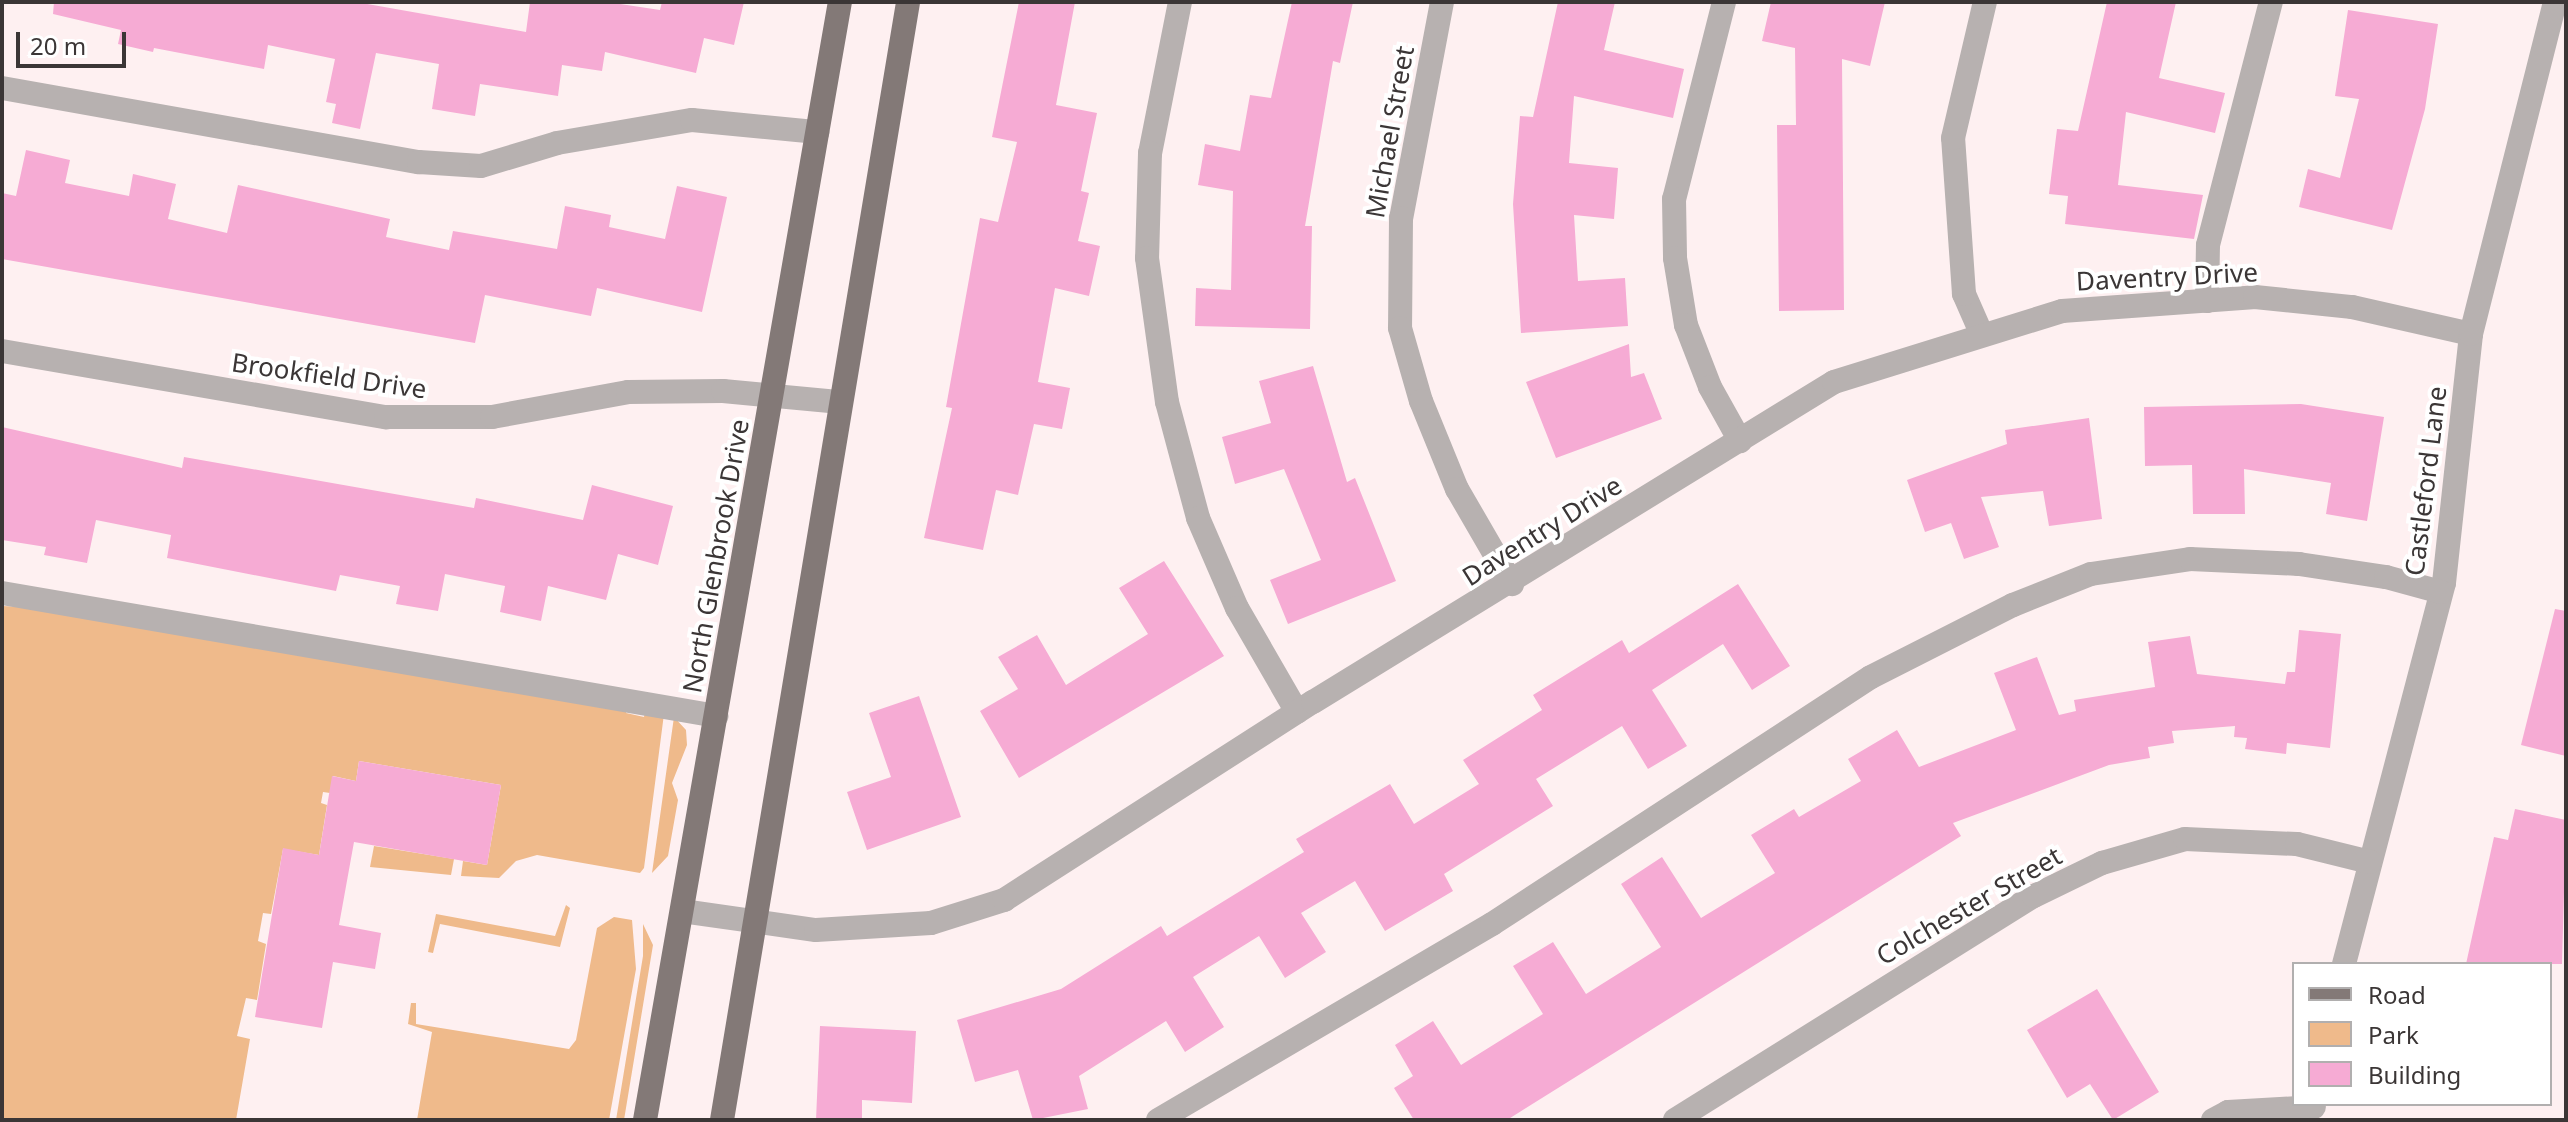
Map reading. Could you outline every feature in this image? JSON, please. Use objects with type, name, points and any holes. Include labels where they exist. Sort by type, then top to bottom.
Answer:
[{"type":"main road","name":"North Glenbrook Drive","points":[[645,1120],[840,2]]},
{"type":"main road","points":[[722,1120],[908,2]]},
{"type":"street","points":[[1180,2],[1150,153],[1147,258],[1167,402],[1204,531],[1237,608],[1297,712]]},
{"type":"street","name":"Michael Street","points":[[1442,2],[1401,218],[1400,328],[1421,401],[1457,489],[1512,584]]},
{"type":"street","points":[[1724,2],[1674,199],[1675,258],[1686,325],[1710,387],[1740,441]]},
{"type":"street","points":[[1982,335],[1964,294],[1953,138],[1985,2]]},
{"type":"street","points":[[2207,301],[2208,245],[2271,2]]},
{"type":"street","name":"Castleford Lane","points":[[2345,962],[2441,592],[2471,334],[2555,2]]},
{"type":"street","points":[[2,88],[419,162],[481,166],[557,143],[692,120],[817,132]]},
{"type":"street","name":"Daventry Drive","points":[[682,911],[816,930],[931,923],[1004,900],[1297,712],[1512,584],[1834,382],[2062,311],[2255,297],[2352,307],[2471,334]]},
{"type":"street","name":"Brookfield Drive","points":[[2,351],[386,417],[492,417],[628,392],[723,391],[840,402]]},
{"type":"street","points":[[1158,1120],[1492,924],[1871,677],[2013,605],[2091,574],[2190,559],[2299,564],[2386,577],[2441,592]]},
{"type":"street","points":[[2,593],[716,716]]},
{"type":"street","name":"Colchester Street","points":[[1675,1120],[2034,896],[2102,863],[2185,839],[2297,844],[2370,862]]},
{"type":"street","points":[[2213,1120],[2228,1112],[2315,1110]]},
{"type":"green space","points":[[2,606],[47,608],[627,708],[626,713],[644,717],[645,711],[664,714],[644,868],[640,873],[537,855],[516,861],[499,878],[461,876],[463,861],[487,865],[501,785],[359,761],[356,781],[333,776],[330,793],[323,792],[321,803],[327,805],[319,855],[283,849],[271,914],[263,913],[258,941],[266,944],[257,1000],[246,998],[237,1036],[250,1039],[236,1120],[2,1120]]},
{"type":"green space","points":[[674,717],[686,730],[687,745],[672,783],[678,800],[668,856],[652,873]]},
{"type":"green space","points":[[374,846],[454,859],[451,875],[370,867]]},
{"type":"green space","points":[[566,905],[570,908],[560,947],[440,924],[433,953],[428,952],[436,914],[555,936]]},
{"type":"green space","points":[[614,917],[632,920],[636,969],[609,1120],[417,1120],[432,1032],[408,1024],[411,1003],[416,1003],[416,1024],[569,1049],[576,1040],[597,928]]},
{"type":"green space","points":[[643,924],[653,945],[624,1120],[616,1120],[643,956]]},
{"type":"building","points":[[54,2],[356,2],[526,32],[530,2],[607,2],[660,10],[662,2],[744,2],[734,45],[704,38],[696,73],[605,52],[602,71],[562,65],[558,96],[480,84],[475,116],[432,109],[439,64],[376,53],[360,129],[332,123],[336,104],[326,102],[335,59],[268,45],[264,69],[154,48],[153,52],[118,44],[121,30],[53,14]]},
{"type":"building","points":[[1019,2],[1075,2],[1056,105],[1097,113],[1081,191],[1089,193],[1078,241],[1100,246],[1089,296],[1055,288],[1038,382],[1070,388],[1062,429],[1034,424],[1018,495],[996,490],[983,550],[924,538],[952,408],[946,407],[980,218],[998,222],[1017,142],[992,137]]},
{"type":"building","points":[[1292,2],[1353,2],[1340,63],[1333,61],[1305,226],[1312,226],[1310,329],[1195,326],[1196,288],[1231,290],[1233,191],[1198,185],[1205,144],[1240,151],[1250,95],[1271,98]]},
{"type":"building","points":[[1558,2],[1615,2],[1604,50],[1684,69],[1673,118],[1574,96],[1569,163],[1618,168],[1614,219],[1574,215],[1578,281],[1625,278],[1628,326],[1521,333],[1513,204],[1520,116],[1533,117]]},
{"type":"building","points":[[1771,2],[1885,2],[1870,66],[1842,59],[1844,310],[1779,311],[1777,125],[1796,125],[1795,48],[1762,41]]},
{"type":"building","points":[[2107,2],[2176,2],[2159,78],[2225,93],[2215,133],[2126,112],[2118,185],[2203,195],[2194,239],[2065,224],[2068,196],[2049,194],[2057,129],[2078,131]]},
{"type":"building","points":[[2348,10],[2438,24],[2425,109],[2392,230],[2299,207],[2308,169],[2340,178],[2359,99],[2335,96]]},
{"type":"building","points":[[26,150],[70,160],[65,183],[129,196],[133,174],[176,184],[168,219],[227,233],[238,185],[390,219],[386,237],[449,250],[453,231],[557,249],[565,206],[611,215],[609,227],[665,239],[677,186],[727,197],[702,312],[597,288],[591,316],[485,295],[475,343],[2,259],[2,193],[16,196]]},
{"type":"building","points":[[1629,344],[1631,377],[1644,373],[1662,419],[1556,458],[1526,382]]},
{"type":"building","points":[[1313,366],[1347,482],[1355,478],[1396,581],[1288,624],[1270,580],[1321,560],[1284,469],[1235,484],[1222,437],[1271,423],[1259,381]]},
{"type":"building","points":[[2301,404],[2384,417],[2367,521],[2326,514],[2331,483],[2244,469],[2245,514],[2193,514],[2192,465],[2145,466],[2144,407]]},
{"type":"building","points":[[2089,418],[2102,519],[2049,526],[2043,491],[1981,497],[1999,547],[1964,559],[1951,523],[1925,532],[1907,480],[2007,444],[2005,430]]},
{"type":"building","points":[[2,427],[182,468],[184,457],[474,508],[476,498],[583,520],[592,485],[673,506],[658,565],[618,554],[606,600],[548,586],[541,621],[500,612],[505,586],[445,574],[438,611],[396,604],[400,586],[340,575],[336,591],[167,558],[171,535],[96,520],[87,563],[44,555],[46,547],[2,540]]},
{"type":"building","points":[[1164,561],[1224,656],[1019,778],[980,711],[1018,689],[998,657],[1037,635],[1066,685],[1148,634],[1119,588]]},
{"type":"building","points":[[1738,584],[1790,666],[1752,690],[1723,644],[1652,690],[1687,746],[1648,769],[1622,726],[1536,779],[1553,806],[1444,874],[1453,891],[1385,931],[1355,881],[1301,913],[1326,952],[1285,978],[1259,936],[1193,977],[1224,1027],[1185,1052],[1166,1021],[1079,1076],[1088,1109],[1033,1120],[1018,1070],[975,1082],[957,1020],[1061,989],[1161,926],[1167,936],[1304,852],[1296,839],[1390,784],[1414,824],[1479,784],[1463,760],[1542,710],[1533,695],[1622,640],[1629,653]]},
{"type":"building","points":[[2555,609],[2566,611],[2566,756],[2521,745]]},
{"type":"building","points":[[2299,630],[2341,634],[2330,748],[2287,743],[2286,754],[2245,749],[2247,738],[2234,737],[2235,726],[2172,731],[2174,743],[2148,747],[2150,758],[2109,765],[1953,823],[1961,836],[1507,1120],[1414,1120],[1394,1088],[1413,1076],[1395,1045],[1433,1021],[1461,1065],[1543,1014],[1513,966],[1553,942],[1586,994],[1661,947],[1621,884],[1662,857],[1701,918],[1775,873],[1751,835],[1794,809],[1799,817],[1861,781],[1848,759],[1897,730],[1919,767],[2016,730],[1994,673],[2037,657],[2059,715],[2076,711],[2074,700],[2155,687],[2148,642],[2190,636],[2197,674],[2285,684],[2287,672],[2295,672]]},
{"type":"building","points":[[919,696],[961,817],[867,850],[847,792],[891,777],[869,713]]},
{"type":"building","points":[[359,761],[501,785],[487,865],[354,842],[339,925],[381,933],[375,969],[333,962],[322,1028],[255,1017],[283,848],[319,855],[332,776],[356,781]]},
{"type":"building","points":[[2515,809],[2566,820],[2562,964],[2466,962],[2494,837],[2508,840]]},
{"type":"building","points":[[2097,989],[2159,1092],[2113,1120],[2090,1084],[2067,1098],[2027,1030]]},
{"type":"building","points":[[820,1026],[916,1031],[912,1103],[862,1100],[862,1120],[816,1120]]}]
